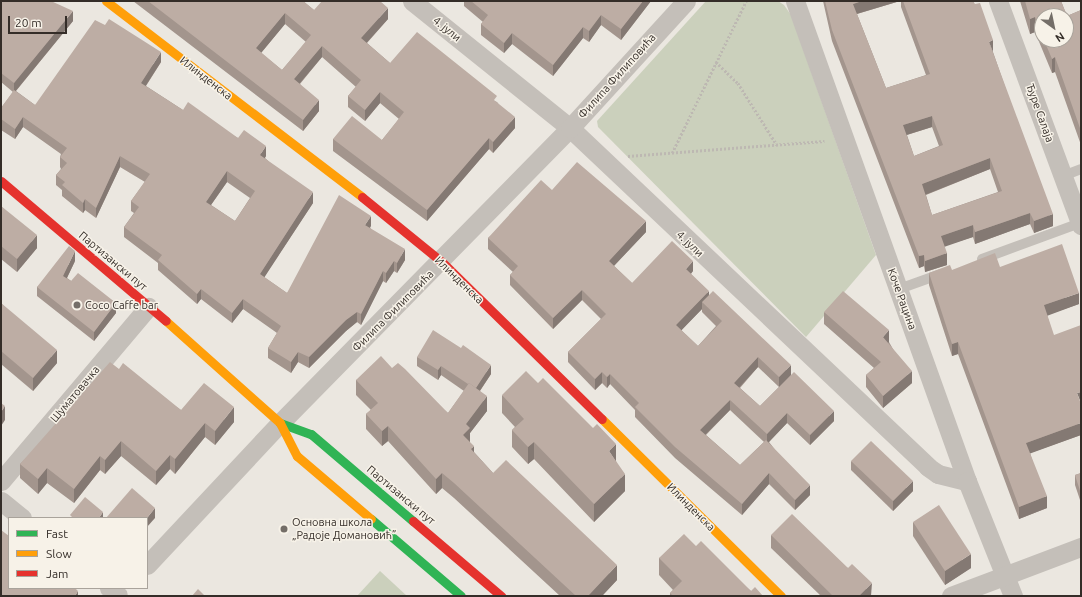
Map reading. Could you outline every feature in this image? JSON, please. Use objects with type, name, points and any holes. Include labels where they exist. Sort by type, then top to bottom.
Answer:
[{"type":"main road","name":"Илинденска","points":[[106,1],[400,226],[442,262],[781,596]]},
{"type":"main road","name":"Партизански пут","points":[[1,181],[148,306],[280,423],[297,456],[461,596]]},
{"type":"main road","name":"Партизански пут","points":[[280,423],[311,434],[501,596]]},
{"type":"street","name":"Филипа Филиповића","points":[[148,564],[280,423],[442,262],[570,128],[686,1]]},
{"type":"street","name":"Коче Рацина","points":[[795,1],[967,481],[1007,574],[1013,596]]},
{"type":"street","name":"Ђуре Салаја","points":[[998,1],[1081,224]]},
{"type":"street","name":"4. јули","points":[[421,4],[570,128],[928,467],[938,474],[967,481]]},
{"type":"street","name":"Шуматовачка","points":[[1,481],[148,306]]},
{"type":"street","points":[[1,501],[21,517]]},
{"type":"street","points":[[951,596],[1081,546]]},
{"type":"lane","points":[[1063,176],[1081,169]]},
{"type":"lane","points":[[971,263],[1081,224]]},
{"type":"lane","points":[[899,289],[950,271]]},
{"type":"path","points":[[672,153],[746,1]]},
{"type":"path","points":[[716,62],[738,83],[776,145]]},
{"type":"path","points":[[624,156],[828,141]]},
{"type":"green space","points":[[706,1],[778,1],[784,5],[791,15],[876,255],[806,337],[598,127],[597,121]]},
{"type":"green space","points":[[380,571],[407,596],[357,596]]},
{"type":"building","points":[[3,1],[51,1],[73,11],[14,83],[1,73],[1,4]]},
{"type":"building","points":[[148,1],[303,1],[314,10],[322,1],[380,1],[388,8],[361,38],[390,63],[417,32],[497,96],[494,100],[515,117],[493,142],[489,138],[427,210],[333,139],[352,116],[382,140],[404,112],[380,92],[365,110],[348,96],[361,80],[322,46],[294,79],[319,100],[303,120]],"holes":[[[285,13],[311,35],[282,70],[256,48]]]},
{"type":"building","points":[[471,1],[643,1],[621,29],[601,15],[589,31],[583,27],[553,65],[512,33],[504,43],[481,24],[488,15]]},
{"type":"building","points":[[825,1],[862,1],[853,4],[886,88],[930,74],[903,1],[973,1],[975,4],[980,3],[993,40],[989,42],[1053,214],[1034,221],[1030,213],[975,232],[973,225],[941,236],[947,253],[925,261],[924,255],[919,256],[832,30]],"holes":[[[932,116],[943,145],[914,156],[903,125]],[[990,158],[1002,191],[932,215],[922,184]]]},
{"type":"building","points":[[1025,1],[1061,1],[1064,8],[1034,8],[1034,17],[1030,19]]},
{"type":"building","points":[[1081,10],[1081,131],[1055,57],[1052,59],[1047,48],[1074,48],[1074,13]]},
{"type":"building","points":[[109,19],[161,52],[141,83],[183,110],[188,102],[238,138],[244,130],[266,146],[260,155],[313,192],[260,274],[287,293],[339,195],[371,216],[365,225],[405,249],[397,263],[394,261],[386,273],[383,271],[361,314],[357,312],[346,320],[309,357],[298,352],[291,362],[268,348],[281,326],[243,299],[232,313],[201,289],[197,294],[158,260],[162,255],[124,227],[139,207],[131,201],[150,174],[120,156],[96,208],[85,199],[83,203],[62,185],[65,182],[56,175],[67,163],[60,157],[67,148],[23,117],[15,129],[1,119],[1,108],[14,90],[35,105],[95,20],[105,25]],"holes":[[[227,171],[255,191],[235,221],[206,202]]]},
{"type":"building","points":[[577,162],[646,221],[609,261],[632,283],[672,241],[693,261],[686,269],[709,291],[676,325],[698,346],[722,321],[702,302],[713,291],[791,365],[779,377],[758,357],[734,383],[760,406],[794,372],[834,411],[810,435],[787,413],[767,434],[730,400],[700,430],[740,465],[766,440],[810,485],[795,500],[769,473],[742,504],[675,447],[635,407],[639,403],[610,374],[607,377],[602,372],[595,379],[568,352],[606,314],[582,290],[553,318],[510,275],[518,266],[488,238],[541,180],[552,190]]},
{"type":"building","points":[[1,206],[37,235],[17,259],[1,246]]},
{"type":"building","points":[[1062,244],[1079,293],[1044,305],[1054,335],[1081,325],[1081,392],[1077,393],[1081,404],[1081,423],[1026,443],[1047,496],[1019,507],[958,342],[952,344],[929,273],[950,265],[952,270],[995,253],[1000,267]]},
{"type":"building","points":[[69,246],[75,251],[63,276],[71,281],[78,273],[116,303],[94,332],[37,287]]},
{"type":"building","points":[[843,291],[889,330],[883,337],[912,371],[883,396],[866,375],[881,362],[824,312]]},
{"type":"building","points":[[1,303],[57,350],[33,378],[1,351]]},
{"type":"building","points":[[433,330],[461,348],[463,345],[491,365],[476,388],[441,366],[438,370],[417,357]]},
{"type":"building","points":[[381,356],[392,368],[398,363],[448,413],[469,383],[487,396],[466,424],[470,428],[463,435],[474,446],[471,449],[493,473],[506,460],[617,565],[588,596],[576,596],[454,483],[442,473],[436,479],[388,426],[382,431],[366,414],[378,403],[356,380]]},
{"type":"building","points":[[110,362],[119,369],[123,363],[181,410],[204,383],[234,407],[215,431],[205,423],[175,459],[170,455],[156,471],[121,441],[105,460],[100,456],[74,489],[47,468],[38,479],[20,464]]},
{"type":"building","points":[[526,371],[538,383],[543,378],[593,428],[597,424],[616,444],[609,451],[625,474],[594,504],[534,442],[528,447],[512,430],[524,419],[502,395]]},
{"type":"building","points":[[1,403],[5,406],[1,412]]},
{"type":"building","points":[[871,441],[913,481],[893,501],[851,461]]},
{"type":"building","points":[[1081,473],[1081,494],[1075,475]]},
{"type":"building","points":[[132,488],[155,508],[148,517],[107,517]]},
{"type":"building","points":[[85,497],[103,512],[100,517],[72,517],[70,515]]},
{"type":"building","points":[[939,505],[971,554],[945,571],[913,522]]},
{"type":"building","points":[[792,514],[848,568],[852,564],[872,583],[859,596],[833,596],[771,535]]},
{"type":"building","points":[[1,530],[8,535],[8,589],[76,589],[78,591],[75,596],[1,596]]},
{"type":"building","points":[[684,534],[696,546],[701,541],[751,591],[755,587],[763,596],[673,596],[670,593],[682,581],[659,558]]},
{"type":"building","points":[[198,589],[205,596],[192,596]]},
{"type":"traffic: fast","points":[[280,423],[311,434],[413,521]]},
{"type":"traffic: fast","points":[[371,519],[461,596]]},
{"type":"traffic: slow","points":[[106,1],[362,197]]},
{"type":"traffic: slow","points":[[166,321],[280,423],[297,456],[371,519]]},
{"type":"traffic: slow","points":[[602,419],[781,596]]},
{"type":"traffic: jam","points":[[1,181],[166,321]]},
{"type":"traffic: jam","points":[[362,197],[442,262],[602,419]]},
{"type":"traffic: jam","points":[[413,521],[501,596]]},
{"type":"place","name":"Coco Caffe bar","points":[[77,305]]},
{"type":"place","name":"Основна школа „Радоје Домановић”","points":[[284,529]]}]
